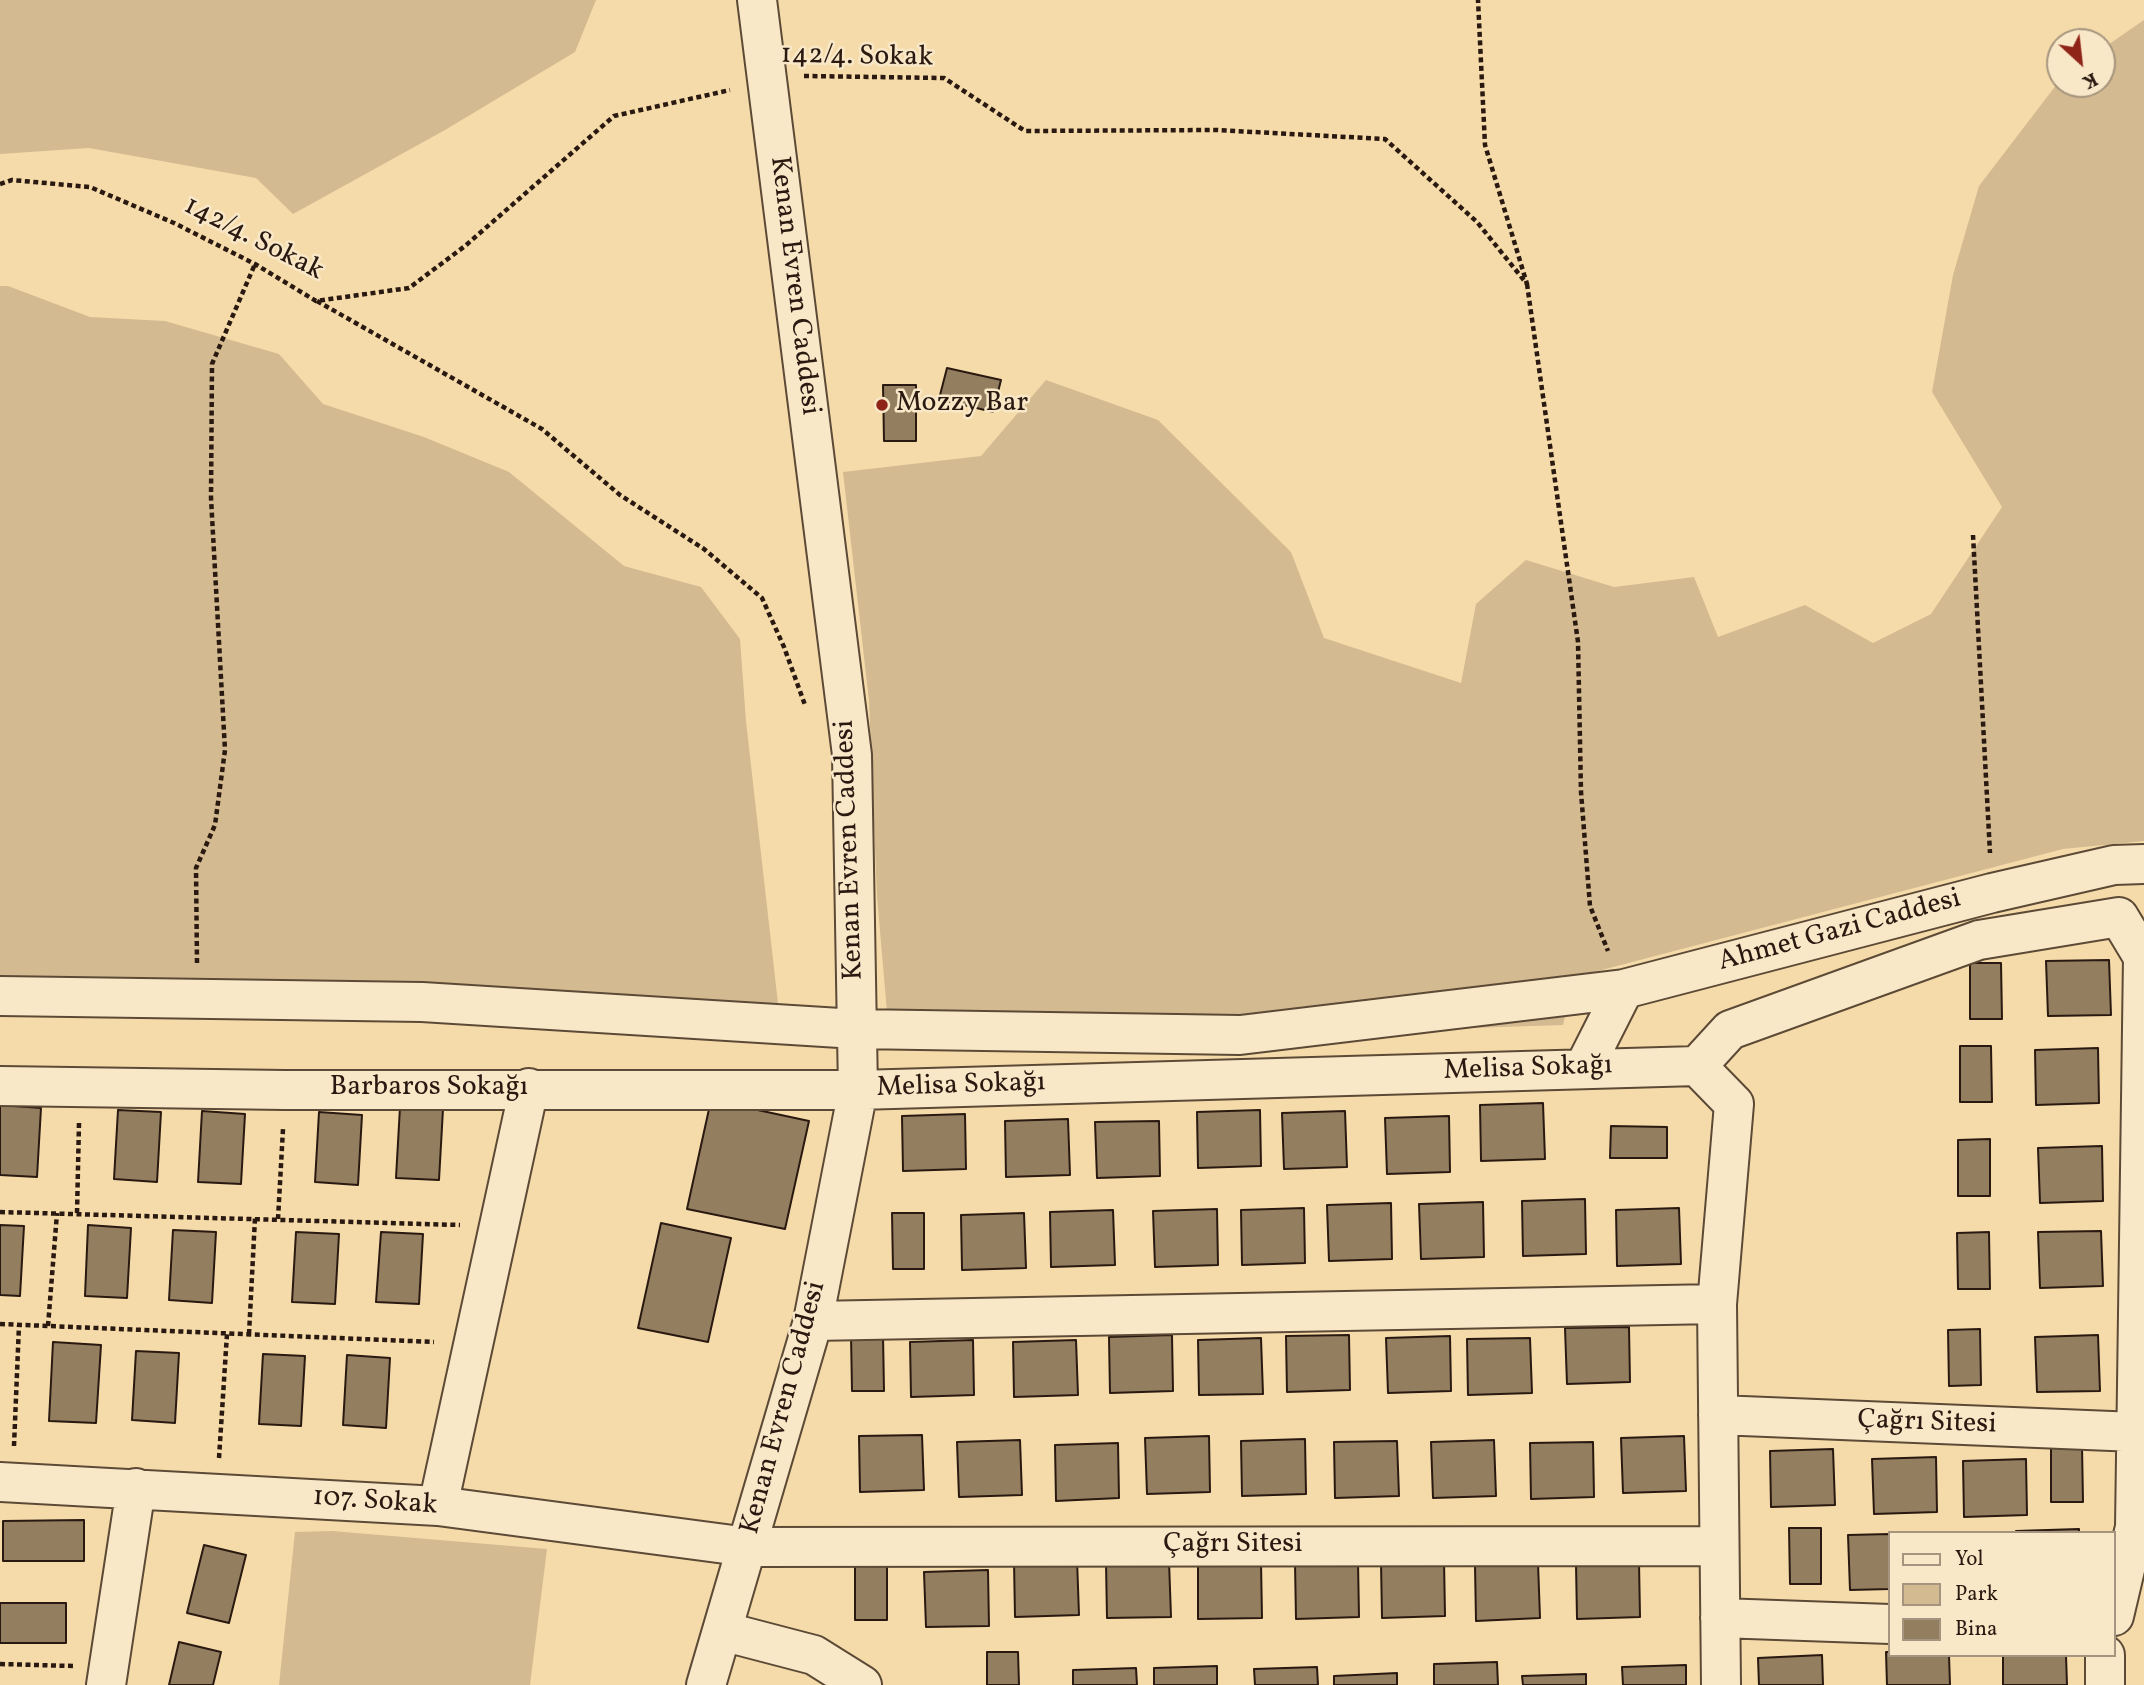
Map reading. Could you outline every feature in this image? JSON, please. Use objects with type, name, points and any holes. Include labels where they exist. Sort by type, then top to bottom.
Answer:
[{"type":"street","name":"Kenan Evren Caddesi","points":[[706,1685],[813,1321],[858,1090],[852,755],[757,0]]},
{"type":"street","name":"Ahmet Gazi Caddesi","points":[[0,996],[422,1002],[856,1029],[1240,1035],[1623,989],[1992,893],[2114,865],[2144,864]]},
{"type":"street","points":[[1721,1685],[1717,1304],[1734,1104],[1697,1066],[1730,1030],[1979,940],[2119,917],[2143,957],[2136,1432],[2139,1527],[2116,1609]]},
{"type":"street","points":[[1584,1068],[1623,989]]},
{"type":"street","name":"Melisa Sokağı","points":[[858,1090],[1697,1066]]},
{"type":"street","name":"Barbaros Sokağı","points":[[0,1086],[285,1090],[858,1090]]},
{"type":"street","points":[[438,1506],[528,1088]]},
{"type":"street","points":[[813,1321],[1717,1304]]},
{"type":"street","name":"Çağrı Sitesi","points":[[1718,1415],[2136,1432]]},
{"type":"street","name":"107. Sokak","points":[[6,1482],[438,1506],[748,1547]]},
{"type":"street","points":[[108,1676],[136,1488]]},
{"type":"street","name":"Çağrı Sitesi","points":[[748,1547],[1718,1546]]},
{"type":"street","points":[[1720,1618],[1888,1624]]},
{"type":"street","points":[[722,1631],[814,1655],[862,1685]]},
{"type":"street","points":[[2105,1657],[2105,1685]]},
{"type":"path","points":[[1478,0],[1485,145],[1527,284],[1578,642],[1581,792],[1590,906],[1623,989]]},
{"type":"path","name":"142/4. Sokak","points":[[0,184],[12,180],[90,187],[174,223],[254,264],[316,301],[408,288],[465,246],[614,116],[713,96],[767,78],[832,75],[944,78],[1026,131],[1216,130],[1385,139],[1477,222],[1527,284]]},
{"type":"path","points":[[197,999],[195,868],[215,825],[226,750],[211,498],[212,364],[254,264]]},
{"type":"path","points":[[316,301],[542,429],[620,495],[705,549],[762,598],[784,647],[807,713]]},
{"type":"path","points":[[1973,535],[1992,893]]},
{"type":"path","points":[[77,1213],[80,1086]]},
{"type":"path","points":[[278,1219],[285,1090]]},
{"type":"path","points":[[0,1212],[499,1226]]},
{"type":"path","points":[[48,1326],[57,1213]]},
{"type":"path","points":[[249,1334],[255,1218]]},
{"type":"path","points":[[0,1324],[473,1344]]},
{"type":"path","points":[[6,1482],[19,1325]]},
{"type":"path","points":[[217,1494],[227,1334]]},
{"type":"path","points":[[0,1664],[108,1676]]},
{"type":"green space","points":[[0,0],[596,0],[575,52],[445,130],[293,214],[256,178],[89,148],[0,154]]},
{"type":"green space","points":[[2144,20],[2144,841],[2063,849],[1575,977],[1563,1025],[890,1047],[877,896],[869,701],[843,472],[981,456],[1046,380],[1158,420],[1291,552],[1324,638],[1461,683],[1476,604],[1526,560],[1614,587],[1694,577],[1718,637],[1805,605],[1873,643],[1931,614],[2002,507],[1932,392],[1953,275],[1979,186],[2046,98],[2116,98],[2116,39]]},
{"type":"green space","points":[[0,286],[8,286],[90,317],[165,321],[279,354],[323,404],[424,437],[509,472],[624,566],[701,587],[740,639],[746,721],[781,1030],[549,1015],[266,1020],[96,1010],[0,1009]]},
{"type":"green space","points":[[332,1531],[547,1549],[530,1685],[279,1685],[295,1532]]},
{"type":"building","points":[[947,368],[1001,380],[993,412],[939,399]]},
{"type":"building","points":[[883,385],[916,385],[916,441],[884,441]]},
{"type":"building","points":[[2109,960],[2111,1015],[2048,1016],[2046,961]]},
{"type":"building","points":[[1970,963],[2001,963],[2002,1019],[1970,1019]]},
{"type":"building","points":[[1960,1046],[1991,1046],[1992,1102],[1960,1102]]},
{"type":"building","points":[[2098,1048],[2099,1103],[2036,1105],[2035,1050]]},
{"type":"building","points":[[711,1100],[809,1121],[785,1229],[687,1209]]},
{"type":"building","points":[[1543,1103],[1545,1159],[1481,1161],[1480,1105]]},
{"type":"building","points":[[0,1105],[41,1108],[37,1177],[0,1175]]},
{"type":"building","points":[[400,1107],[443,1109],[439,1180],[396,1178]]},
{"type":"building","points":[[118,1110],[161,1112],[157,1182],[114,1179]]},
{"type":"building","points":[[1260,1110],[1261,1166],[1198,1168],[1197,1112]]},
{"type":"building","points":[[202,1111],[245,1114],[241,1184],[198,1182]]},
{"type":"building","points":[[1345,1111],[1347,1167],[1284,1169],[1282,1113]]},
{"type":"building","points":[[319,1112],[362,1115],[358,1185],[315,1182]]},
{"type":"building","points":[[965,1114],[966,1169],[903,1171],[902,1116]]},
{"type":"building","points":[[1449,1116],[1450,1172],[1387,1174],[1385,1118]]},
{"type":"building","points":[[1068,1119],[1070,1175],[1006,1177],[1005,1121]]},
{"type":"building","points":[[1159,1121],[1160,1176],[1097,1178],[1095,1122]]},
{"type":"building","points":[[1611,1126],[1667,1127],[1667,1158],[1610,1158]]},
{"type":"building","points":[[1990,1139],[1990,1196],[1958,1196],[1958,1140]]},
{"type":"building","points":[[2102,1146],[2103,1201],[2040,1203],[2038,1148]]},
{"type":"building","points":[[1585,1199],[1586,1254],[1523,1256],[1522,1201]]},
{"type":"building","points":[[1483,1202],[1484,1257],[1421,1259],[1419,1204]]},
{"type":"building","points":[[1391,1203],[1392,1259],[1329,1261],[1327,1205]]},
{"type":"building","points":[[1304,1208],[1305,1263],[1242,1265],[1241,1210]]},
{"type":"building","points":[[1679,1208],[1681,1264],[1617,1266],[1616,1210]]},
{"type":"building","points":[[1217,1209],[1218,1265],[1155,1267],[1153,1211]]},
{"type":"building","points":[[1113,1210],[1115,1265],[1051,1267],[1050,1212]]},
{"type":"building","points":[[892,1213],[924,1213],[924,1269],[893,1269]]},
{"type":"building","points":[[1024,1213],[1026,1268],[962,1270],[961,1215]]},
{"type":"building","points":[[661,1223],[731,1238],[708,1342],[638,1328]]},
{"type":"building","points":[[0,1225],[24,1226],[20,1296],[0,1295]]},
{"type":"building","points":[[88,1225],[131,1228],[127,1298],[85,1296]]},
{"type":"building","points":[[173,1230],[216,1232],[212,1303],[169,1300]]},
{"type":"building","points":[[2101,1231],[2103,1286],[2040,1288],[2038,1232]]},
{"type":"building","points":[[296,1232],[339,1234],[335,1304],[292,1302]]},
{"type":"building","points":[[381,1232],[423,1234],[419,1304],[376,1302]]},
{"type":"building","points":[[1989,1232],[1990,1289],[1958,1289],[1957,1233]]},
{"type":"building","points":[[1629,1327],[1630,1382],[1567,1384],[1565,1328]]},
{"type":"building","points":[[1980,1329],[1981,1385],[1949,1386],[1948,1330]]},
{"type":"building","points":[[851,1335],[883,1335],[884,1391],[852,1391]]},
{"type":"building","points":[[1172,1335],[1173,1391],[1110,1393],[1109,1337]]},
{"type":"building","points":[[1349,1335],[1350,1390],[1287,1392],[1286,1336]]},
{"type":"building","points":[[2098,1335],[2100,1391],[2037,1392],[2035,1337]]},
{"type":"building","points":[[1450,1336],[1451,1391],[1388,1393],[1386,1338]]},
{"type":"building","points":[[1261,1338],[1263,1394],[1199,1395],[1198,1340]]},
{"type":"building","points":[[1530,1338],[1532,1393],[1468,1395],[1467,1339]]},
{"type":"building","points":[[973,1340],[974,1395],[911,1397],[910,1342]]},
{"type":"building","points":[[1076,1340],[1078,1395],[1014,1397],[1013,1342]]},
{"type":"building","points":[[53,1342],[101,1345],[96,1423],[49,1421]]},
{"type":"building","points":[[136,1351],[179,1353],[175,1423],[132,1420]]},
{"type":"building","points":[[263,1354],[305,1356],[301,1426],[259,1424]]},
{"type":"building","points":[[347,1355],[390,1358],[386,1428],[343,1425]]},
{"type":"building","points":[[922,1435],[924,1490],[860,1492],[859,1436]]},
{"type":"building","points":[[1209,1436],[1210,1492],[1147,1494],[1145,1438]]},
{"type":"building","points":[[1684,1436],[1686,1491],[1623,1493],[1621,1438]]},
{"type":"building","points":[[1305,1439],[1306,1494],[1242,1496],[1241,1441]]},
{"type":"building","points":[[1020,1440],[1022,1495],[959,1497],[957,1442]]},
{"type":"building","points":[[1494,1440],[1496,1496],[1433,1498],[1431,1442]]},
{"type":"building","points":[[1397,1441],[1399,1496],[1335,1498],[1334,1442]]},
{"type":"building","points":[[1593,1442],[1594,1497],[1531,1499],[1530,1443]]},
{"type":"building","points":[[1118,1443],[1119,1498],[1056,1501],[1055,1445]]},
{"type":"building","points":[[2051,1446],[2082,1446],[2083,1502],[2051,1502]]},
{"type":"building","points":[[1833,1449],[1835,1505],[1771,1507],[1770,1451]]},
{"type":"building","points":[[1936,1457],[1937,1512],[1874,1514],[1872,1459]]},
{"type":"building","points":[[2026,1459],[2027,1515],[1964,1517],[1963,1461]]},
{"type":"building","points":[[84,1520],[84,1561],[3,1561],[3,1521]]},
{"type":"building","points":[[1789,1528],[1821,1528],[1821,1584],[1790,1584]]},
{"type":"building","points":[[2079,1529],[2079,1531],[2016,1531]]},
{"type":"building","points":[[1888,1534],[1888,1589],[1850,1590],[1848,1535]]},
{"type":"building","points":[[204,1545],[246,1555],[229,1623],[187,1613]]},
{"type":"building","points":[[1077,1559],[1079,1615],[1015,1617],[1014,1561]]},
{"type":"building","points":[[1444,1560],[1445,1616],[1382,1618],[1381,1562]]},
{"type":"building","points":[[1169,1561],[1171,1617],[1107,1618],[1106,1563]]},
{"type":"building","points":[[1358,1561],[1359,1617],[1296,1619],[1295,1563]]},
{"type":"building","points":[[1261,1562],[1262,1618],[1198,1619],[1198,1564]]},
{"type":"building","points":[[1639,1562],[1640,1617],[1577,1619],[1576,1564]]},
{"type":"building","points":[[1538,1563],[1540,1618],[1476,1621],[1475,1565]]},
{"type":"building","points":[[855,1564],[887,1564],[887,1620],[855,1620]]},
{"type":"building","points":[[988,1570],[989,1626],[926,1627],[924,1572]]},
{"type":"building","points":[[0,1603],[66,1603],[66,1643],[0,1643]]},
{"type":"building","points":[[179,1642],[221,1652],[213,1685],[169,1685]]},
{"type":"building","points":[[987,1652],[1018,1652],[1019,1685],[987,1685]]},
{"type":"building","points":[[1886,1652],[1888,1657],[1949,1657],[1950,1685],[1887,1685]]},
{"type":"building","points":[[1822,1655],[1823,1685],[1759,1685],[1758,1658]]},
{"type":"building","points":[[2003,1657],[2066,1657],[2067,1685],[2003,1685]]},
{"type":"building","points":[[1497,1662],[1498,1685],[1434,1685],[1434,1664]]},
{"type":"building","points":[[1686,1665],[1686,1685],[1623,1685],[1622,1667]]},
{"type":"building","points":[[1217,1666],[1217,1685],[1154,1685],[1154,1668]]},
{"type":"building","points":[[1317,1667],[1318,1685],[1255,1685],[1254,1669]]},
{"type":"building","points":[[1136,1668],[1137,1685],[1073,1685],[1073,1670]]},
{"type":"building","points":[[1397,1673],[1397,1685],[1334,1685],[1334,1676]]},
{"type":"building","points":[[1586,1674],[1586,1685],[1523,1685],[1522,1676]]},
{"type":"place","name":"Mozzy Bar","points":[[882,405]]}]
